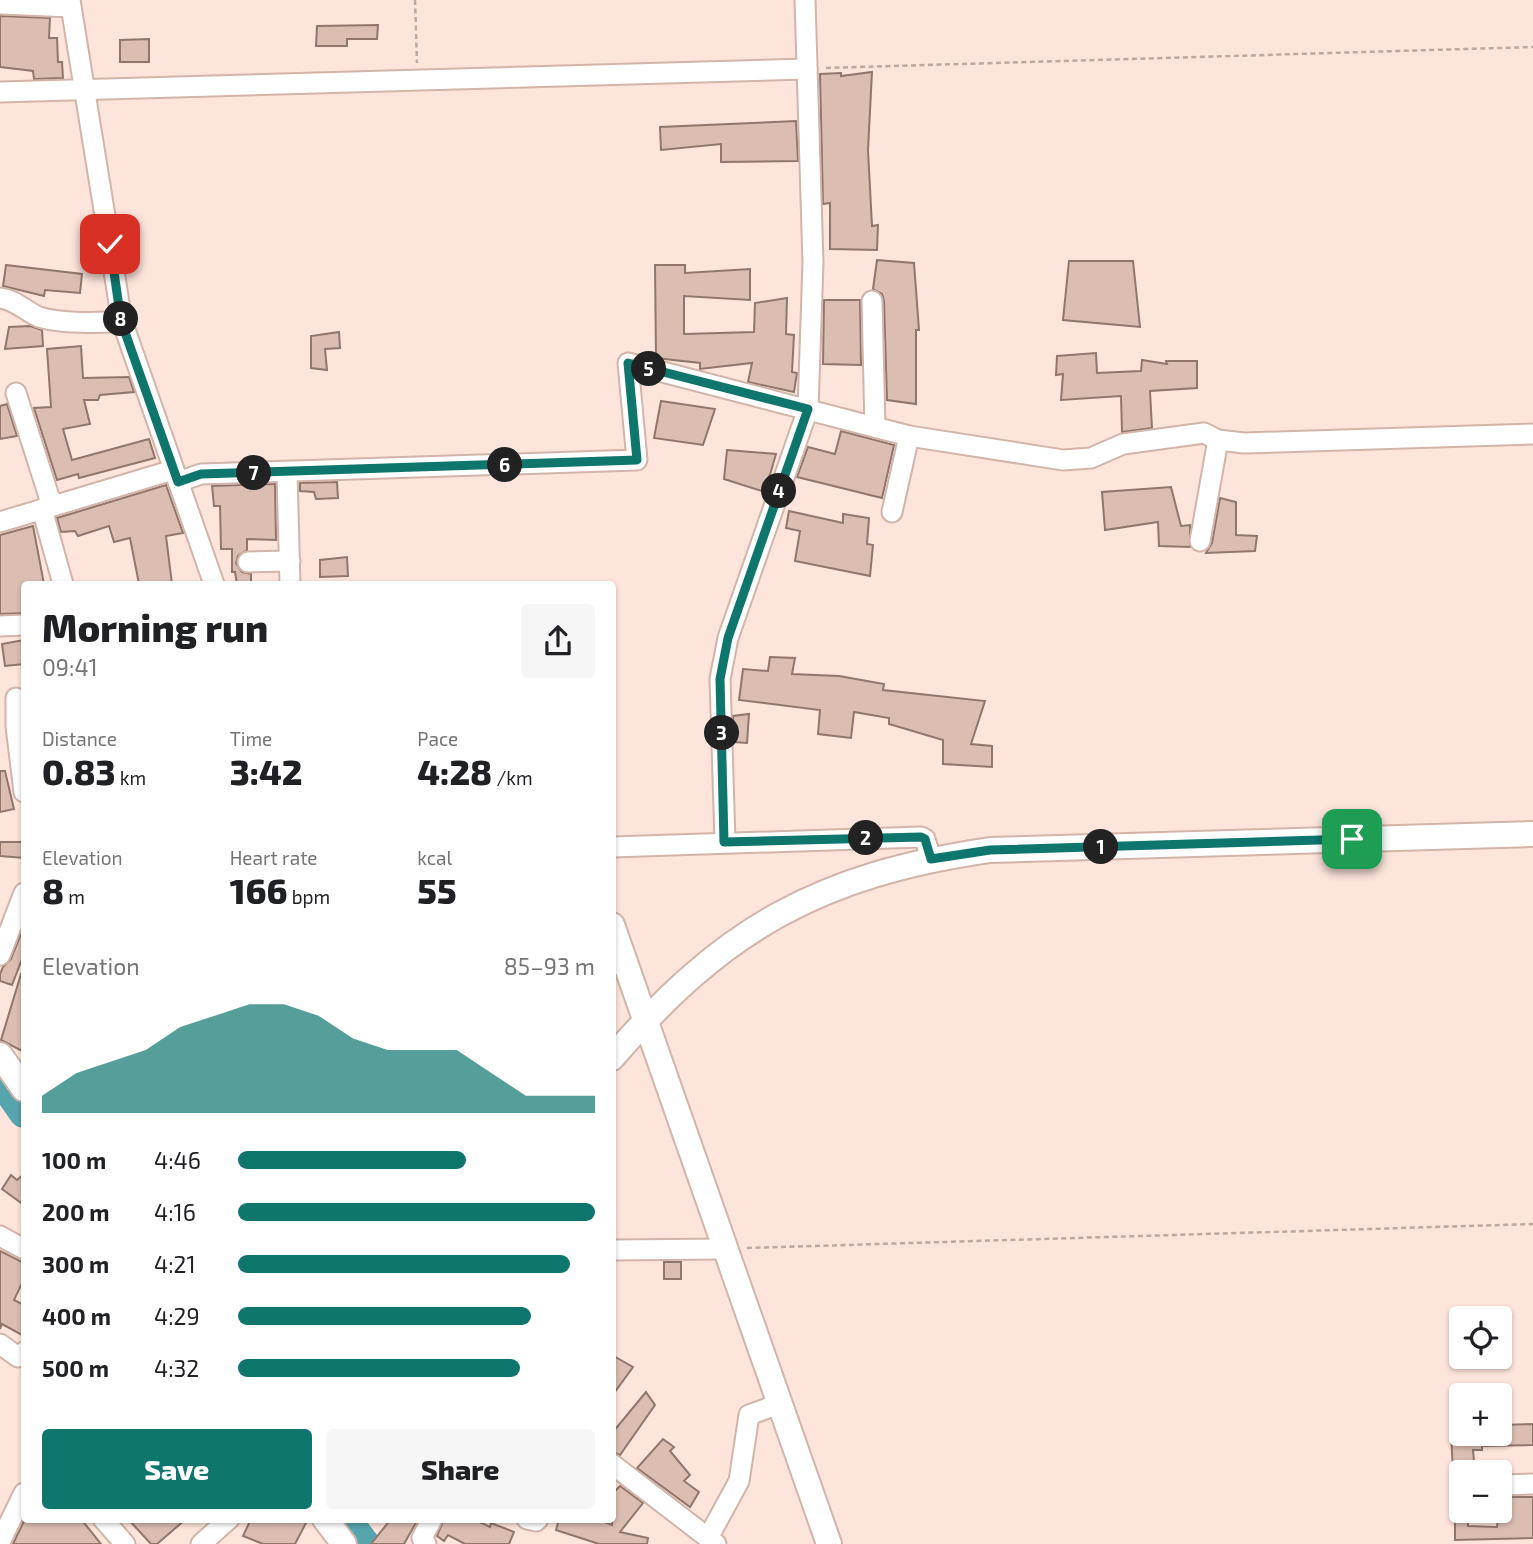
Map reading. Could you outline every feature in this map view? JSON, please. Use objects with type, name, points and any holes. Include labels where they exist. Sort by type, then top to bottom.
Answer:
[{"type":"street","points":[[724,842],[720,679],[728,638],[808,409],[813,263],[805,0]]},
{"type":"street","points":[[2,4],[71,4],[121,321],[214,581]]},
{"type":"street","points":[[0,92],[807,69]]},
{"type":"street","points":[[0,298],[10,299],[40,317],[100,323],[121,321]]},
{"type":"street","points":[[873,301],[875,427]]},
{"type":"street","points":[[0,522],[176,476],[637,460],[628,363],[909,436],[1063,460],[1091,458],[1123,444],[1204,433],[1217,440],[1244,443],[1533,434]]},
{"type":"street","points":[[16,393],[47,508],[62,581]]},
{"type":"street","points":[[892,512],[909,436]]},
{"type":"street","points":[[1199,541],[1217,440]]},
{"type":"street","points":[[287,472],[290,581]]},
{"type":"street","points":[[248,562],[290,561]]},
{"type":"street","points":[[0,626],[21,625]]},
{"type":"street","points":[[16,698],[21,767]]},
{"type":"street","points":[[616,1053],[647,1018],[713,958],[762,922],[820,893],[877,872],[931,859],[990,850],[1533,834]]},
{"type":"street","points":[[616,846],[921,837],[925,839],[931,859]]},
{"type":"street","points":[[0,955],[21,901]]},
{"type":"street","points":[[616,937],[647,1018],[829,1544]]},
{"type":"street","points":[[0,1055],[21,1085]]},
{"type":"street","points":[[0,1236],[21,1247]]},
{"type":"street","points":[[616,1250],[726,1249]]},
{"type":"street","points":[[0,1344],[18,1357],[21,1354]]},
{"type":"street","points":[[616,1467],[712,1541],[739,1481],[749,1415],[779,1404]]},
{"type":"street","points":[[1512,1485],[1533,1484]]},
{"type":"street","points":[[0,1542],[21,1499]]},
{"type":"street","points":[[107,1523],[125,1544]]},
{"type":"street","points":[[201,1544],[225,1523]]},
{"type":"street","points":[[328,1523],[344,1544]]},
{"type":"street","points":[[426,1544],[422,1538],[430,1523]]},
{"type":"path","points":[[415,0],[418,80]]},
{"type":"path","points":[[807,69],[1533,47]]},
{"type":"path","points":[[726,1249],[1533,1224]]},
{"type":"building","points":[[0,16],[50,18],[49,38],[57,38],[58,62],[62,62],[63,78],[34,79],[33,71],[0,67]]},
{"type":"building","points":[[378,25],[377,39],[347,39],[347,46],[316,46],[317,26]]},
{"type":"building","points":[[149,39],[149,62],[120,62],[120,40]]},
{"type":"building","points":[[872,72],[868,150],[872,226],[878,225],[877,250],[830,249],[830,203],[823,204],[820,74],[841,73],[841,76]]},
{"type":"building","points":[[796,121],[798,161],[721,162],[721,144],[661,150],[660,127]]},
{"type":"building","points":[[877,260],[914,263],[919,330],[916,330],[916,404],[887,400],[884,301],[882,294],[873,289]]},
{"type":"building","points":[[1069,261],[1133,261],[1140,327],[1063,320]]},
{"type":"building","points":[[6,265],[82,274],[80,293],[45,290],[44,296],[3,286]]},
{"type":"building","points":[[655,265],[685,265],[685,273],[750,269],[750,300],[684,296],[684,334],[754,332],[755,303],[787,298],[786,334],[794,335],[792,372],[797,373],[794,392],[748,382],[752,363],[700,369],[700,363],[656,358]]},
{"type":"building","points":[[824,300],[860,300],[861,365],[823,364]]},
{"type":"building","points":[[30,326],[42,330],[43,346],[5,349],[9,327]]},
{"type":"building","points":[[339,332],[340,348],[325,349],[327,370],[311,368],[311,336]]},
{"type":"building","points":[[81,346],[83,378],[129,377],[134,392],[100,395],[98,400],[84,400],[90,424],[63,429],[72,460],[149,439],[155,458],[79,478],[78,474],[57,480],[34,408],[51,407],[47,349]]},
{"type":"building","points":[[1096,353],[1097,373],[1141,371],[1142,360],[1167,364],[1166,361],[1197,361],[1197,388],[1150,391],[1152,428],[1122,432],[1121,396],[1061,400],[1063,374],[1056,375],[1057,356]]},
{"type":"building","points":[[661,401],[715,409],[703,445],[654,438]]},
{"type":"building","points":[[7,404],[17,436],[0,439],[0,406]]},
{"type":"building","points":[[841,431],[894,445],[882,498],[797,477],[808,447],[835,454]]},
{"type":"building","points":[[727,450],[776,454],[765,492],[724,479]]},
{"type":"building","points":[[337,482],[338,498],[316,499],[314,492],[300,491],[300,483]]},
{"type":"building","points":[[275,484],[276,540],[247,539],[247,550],[238,556],[236,563],[242,572],[251,574],[251,581],[236,581],[235,572],[232,572],[232,549],[221,549],[220,506],[214,506],[212,486]]},
{"type":"building","points":[[166,485],[183,533],[166,536],[172,581],[138,581],[130,538],[114,542],[109,526],[78,536],[75,531],[61,532],[57,518]]},
{"type":"building","points":[[1171,487],[1181,526],[1190,525],[1190,547],[1159,546],[1158,522],[1105,530],[1102,492]]},
{"type":"building","points":[[1220,498],[1236,502],[1236,535],[1257,536],[1255,551],[1206,553],[1212,543]]},
{"type":"building","points":[[789,511],[843,523],[843,514],[869,518],[867,544],[873,545],[870,576],[795,561],[800,531],[786,528]]},
{"type":"building","points":[[33,526],[43,581],[21,581],[21,613],[0,614],[0,535]]},
{"type":"building","points":[[347,557],[348,576],[320,577],[320,560]]},
{"type":"building","points":[[21,641],[21,664],[5,666],[2,644]]},
{"type":"building","points":[[770,657],[795,658],[792,674],[839,676],[884,684],[883,690],[985,701],[971,744],[992,746],[992,767],[943,764],[943,740],[889,724],[889,718],[854,712],[851,738],[818,734],[820,710],[739,700],[743,669],[768,671]]},
{"type":"building","points":[[749,714],[747,743],[734,742],[733,716]]},
{"type":"building","points":[[0,771],[5,771],[14,809],[0,812]]},
{"type":"building","points":[[0,842],[21,842],[21,858],[0,856]]},
{"type":"building","points":[[21,934],[21,962],[12,985],[0,981],[3,967],[11,959]]},
{"type":"building","points":[[21,974],[21,1050],[1,1040]]},
{"type":"building","points":[[11,1175],[17,1180],[21,1177],[21,1203],[2,1189]]},
{"type":"building","points":[[0,1251],[21,1262],[21,1285],[14,1300],[21,1304],[21,1334],[2,1324],[0,1329]]},
{"type":"building","points":[[664,1262],[681,1262],[681,1279],[664,1279]]},
{"type":"building","points":[[616,1357],[633,1367],[616,1390]]},
{"type":"building","points":[[646,1392],[655,1405],[620,1455],[616,1454],[616,1428]]},
{"type":"building","points":[[1533,1424],[1533,1445],[1512,1445],[1512,1425]]},
{"type":"building","points":[[663,1439],[674,1447],[670,1451],[690,1475],[684,1481],[699,1492],[690,1507],[637,1468]]},
{"type":"building","points":[[1452,1446],[1482,1446],[1482,1450],[1473,1450],[1474,1460],[1452,1460]]},
{"type":"building","points":[[620,1486],[643,1503],[620,1532],[648,1538],[647,1544],[599,1544],[556,1530],[558,1523],[616,1523],[616,1490]]},
{"type":"building","points":[[1512,1497],[1533,1497],[1533,1538],[1455,1540],[1455,1523],[1497,1527],[1497,1523],[1512,1523]]},
{"type":"building","points":[[23,1523],[84,1523],[101,1544],[13,1544]]},
{"type":"building","points":[[132,1523],[181,1523],[157,1544],[151,1544]]},
{"type":"building","points":[[249,1523],[306,1523],[295,1544],[263,1544],[243,1536]]},
{"type":"building","points":[[388,1523],[416,1523],[404,1544],[371,1544]]},
{"type":"building","points":[[442,1523],[482,1523],[490,1527],[491,1523],[514,1532],[509,1544],[465,1544],[448,1535],[444,1541],[437,1536]]},
{"type":"waterway","points":[[0,1079],[21,1109]]},
{"type":"waterway","points":[[349,1523],[365,1544]]},
{"type":"route","points":[[110,244],[121,321],[178,482],[201,474],[637,460],[628,363],[808,409],[728,638],[720,679],[724,842],[924,837],[931,859],[990,850],[1352,839]]}]
